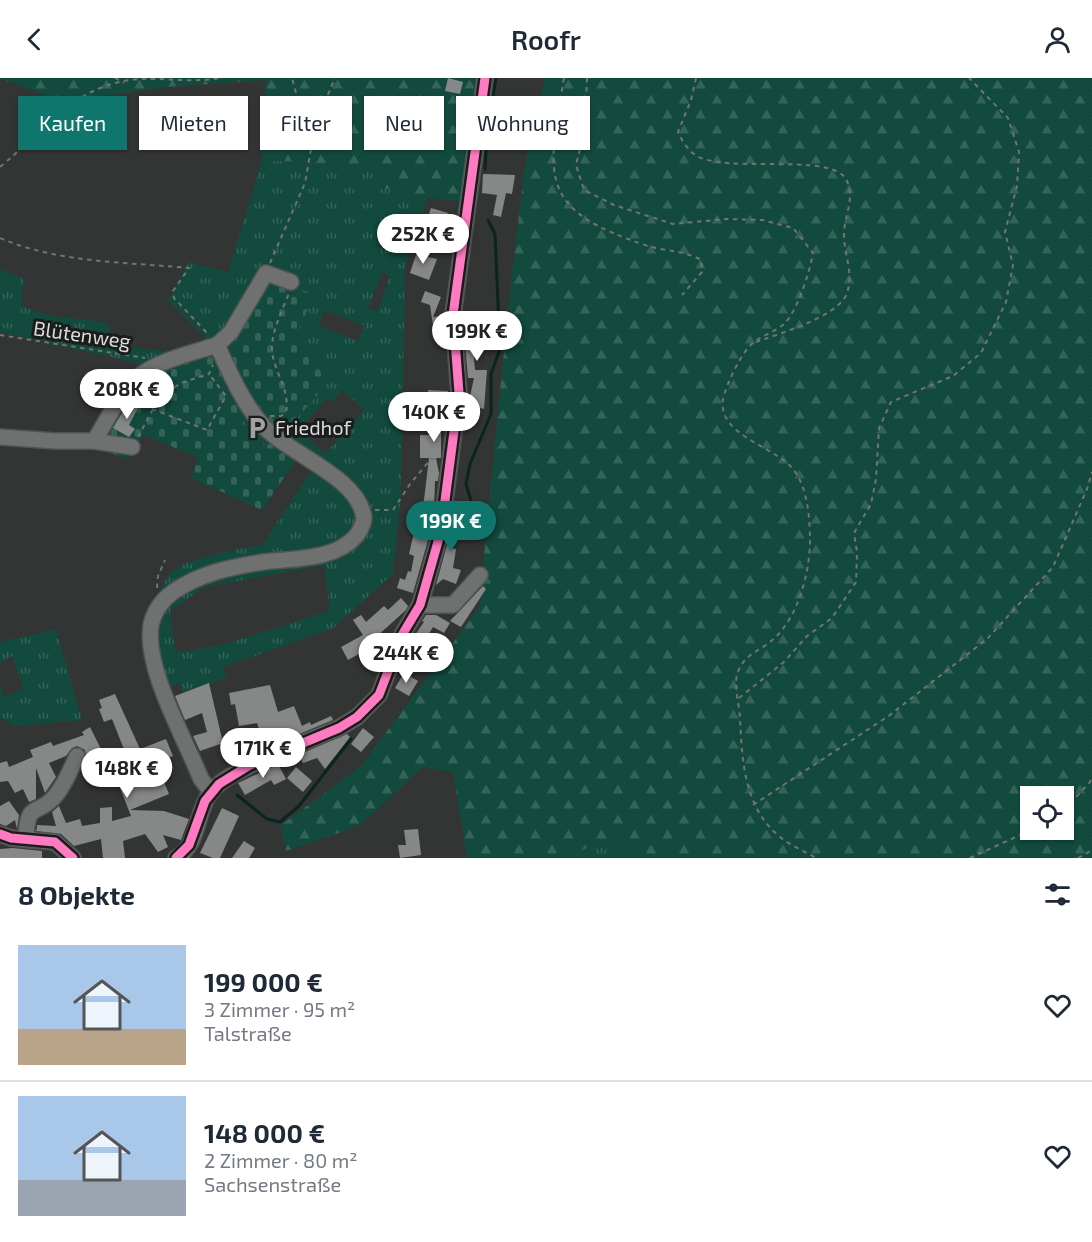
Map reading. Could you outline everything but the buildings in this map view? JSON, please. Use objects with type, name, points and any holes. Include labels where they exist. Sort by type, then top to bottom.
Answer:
[{"type":"street","points":[[176,858],[191,843],[211,792],[220,783],[339,728],[357,717],[379,695],[402,635],[420,605],[441,531],[459,393],[453,315],[485,78]]},
{"type":"street","points":[[94,441],[126,390],[144,373],[159,364],[219,349],[266,273],[291,282]]},
{"type":"street","points":[[211,792],[201,779],[162,687],[151,647],[151,625],[159,606],[175,591],[203,574],[334,551],[348,544],[357,534],[363,518],[355,499],[341,483],[321,466],[283,443],[258,421],[219,349]]},
{"type":"street","points":[[0,437],[94,441],[132,447]]},
{"type":"street","points":[[420,605],[453,605],[480,574]]},
{"type":"street","points":[[26,839],[27,819],[30,812],[58,794],[77,756]]},
{"type":"street","points":[[1,837],[55,842],[73,858]]},
{"type":"path","points":[[115,78],[124,82]]},
{"type":"path","points":[[0,167],[60,110],[93,90],[138,79],[219,78]]},
{"type":"path","points":[[292,78],[297,96]]},
{"type":"path","points":[[327,96],[335,78]]},
{"type":"path","points":[[564,78],[552,167],[561,194],[577,215],[608,232],[659,249],[694,255],[701,260],[702,272],[682,295]]},
{"type":"path","points":[[587,78],[585,128],[576,165],[584,190],[614,205],[673,224],[728,219],[762,220],[793,228],[813,253],[810,275],[785,323],[751,344],[733,373],[723,400],[728,423],[738,432],[774,452],[794,469],[803,488],[810,542],[807,575],[788,621],[771,641],[744,659],[736,674],[742,762],[753,806],[783,839],[816,858]]},
{"type":"path","points":[[696,78],[691,100],[678,132],[683,143],[695,155],[714,161],[740,164],[812,165],[837,172],[846,178],[852,197],[844,235],[851,270],[847,297],[837,306],[800,327],[751,344]]},
{"type":"path","points":[[739,698],[784,662],[807,636],[832,618],[856,582],[857,552],[854,532],[871,504],[876,479],[879,428],[891,402],[953,376],[981,353],[1006,302],[1013,265],[1005,231],[1017,186],[1019,152],[1008,118],[969,78]]},
{"type":"path","points":[[266,273],[305,183],[310,150]]},
{"type":"path","points":[[0,238],[22,248],[70,257],[189,268],[174,291],[174,298],[219,349],[209,374]]},
{"type":"path","points":[[271,416],[281,416],[286,412],[287,406],[283,384],[272,355],[274,337],[291,282]]},
{"type":"path","name":"Blütenweg","points":[[0,335],[32,342],[131,355],[159,364]]},
{"type":"path","points":[[141,432],[149,421],[151,409],[159,398],[181,383],[209,374]]},
{"type":"path","points":[[151,409],[207,430],[226,396],[209,374]]},
{"type":"path","points":[[363,518],[376,510],[393,510],[410,484],[431,459]]},
{"type":"path","points":[[753,806],[890,715],[987,639],[1053,567],[1087,489],[1092,472]]},
{"type":"path","points":[[159,606],[158,576],[165,560]]},
{"type":"path","points":[[1074,799],[1090,782],[1092,776]]},
{"type":"path","points":[[970,858],[1020,835]]},
{"type":"path","points":[[1078,858],[1092,850]]},
{"type":"green space","points":[[0,78],[482,78],[479,96],[456,96],[456,150],[469,150],[460,201],[427,198],[378,187],[377,166],[262,160],[262,150],[352,150],[352,96],[265,96],[266,80],[167,87],[105,96],[48,96]]},
{"type":"green space","points":[[545,78],[1092,78],[1092,858],[633,858],[636,854],[608,840],[562,858],[467,858],[453,772],[423,767],[359,826],[286,851],[280,826],[361,766],[479,608],[509,299],[528,150],[590,150],[590,96],[541,96]]},
{"type":"green space","points":[[262,160],[377,166],[378,187],[427,198],[405,267],[401,493],[393,574],[332,629],[223,667],[226,678],[183,693],[179,683],[156,691],[156,613],[163,584],[170,574],[200,558],[262,545],[313,468],[298,457],[265,447],[240,417],[157,372],[133,362],[0,332],[0,269],[24,279],[21,306],[47,315],[109,323],[110,346],[170,351],[208,340],[168,300],[189,262],[228,272]],"holes":[[[382,272],[390,276],[377,312],[368,308]],[[267,280],[327,383],[280,438]],[[325,310],[365,326],[358,341],[318,326]],[[342,390],[364,410],[325,454],[299,430],[326,399],[332,401]],[[324,565],[330,611],[253,635],[215,646],[175,652],[170,611],[204,587]]]},
{"type":"green space","points":[[267,280],[315,294],[297,332],[327,383],[280,439],[235,375],[231,348]]},
{"type":"green space","points":[[215,354],[246,409],[240,417],[264,447],[275,441],[298,457],[262,510],[191,478],[198,457],[143,435],[128,460],[96,447],[123,400],[135,386],[167,367]]},
{"type":"green space","points":[[56,629],[82,720],[16,726],[0,718],[0,683],[4,697],[23,688],[12,656],[0,663],[0,642]]},
{"type":"green space","points":[[608,840],[637,855],[633,858],[562,858]]},
{"type":"waterway","points":[[485,169],[487,130],[496,78]]},
{"type":"waterway","points":[[457,540],[468,522],[471,501],[466,484],[470,464],[491,414],[491,374],[500,349],[495,234],[488,220]]},
{"type":"waterway","points":[[237,795],[267,819],[280,822],[299,806],[351,739]]},
{"type":"transit line","points":[[176,858],[189,845],[205,801],[219,784],[250,765],[339,728],[357,717],[379,695],[402,635],[420,605],[441,531],[459,393],[453,315],[485,78]]},
{"type":"transit line","points":[[0,834],[11,838],[55,842],[73,858]]},
{"type":"place","name":"Friedhof","points":[[257,428]]}]
